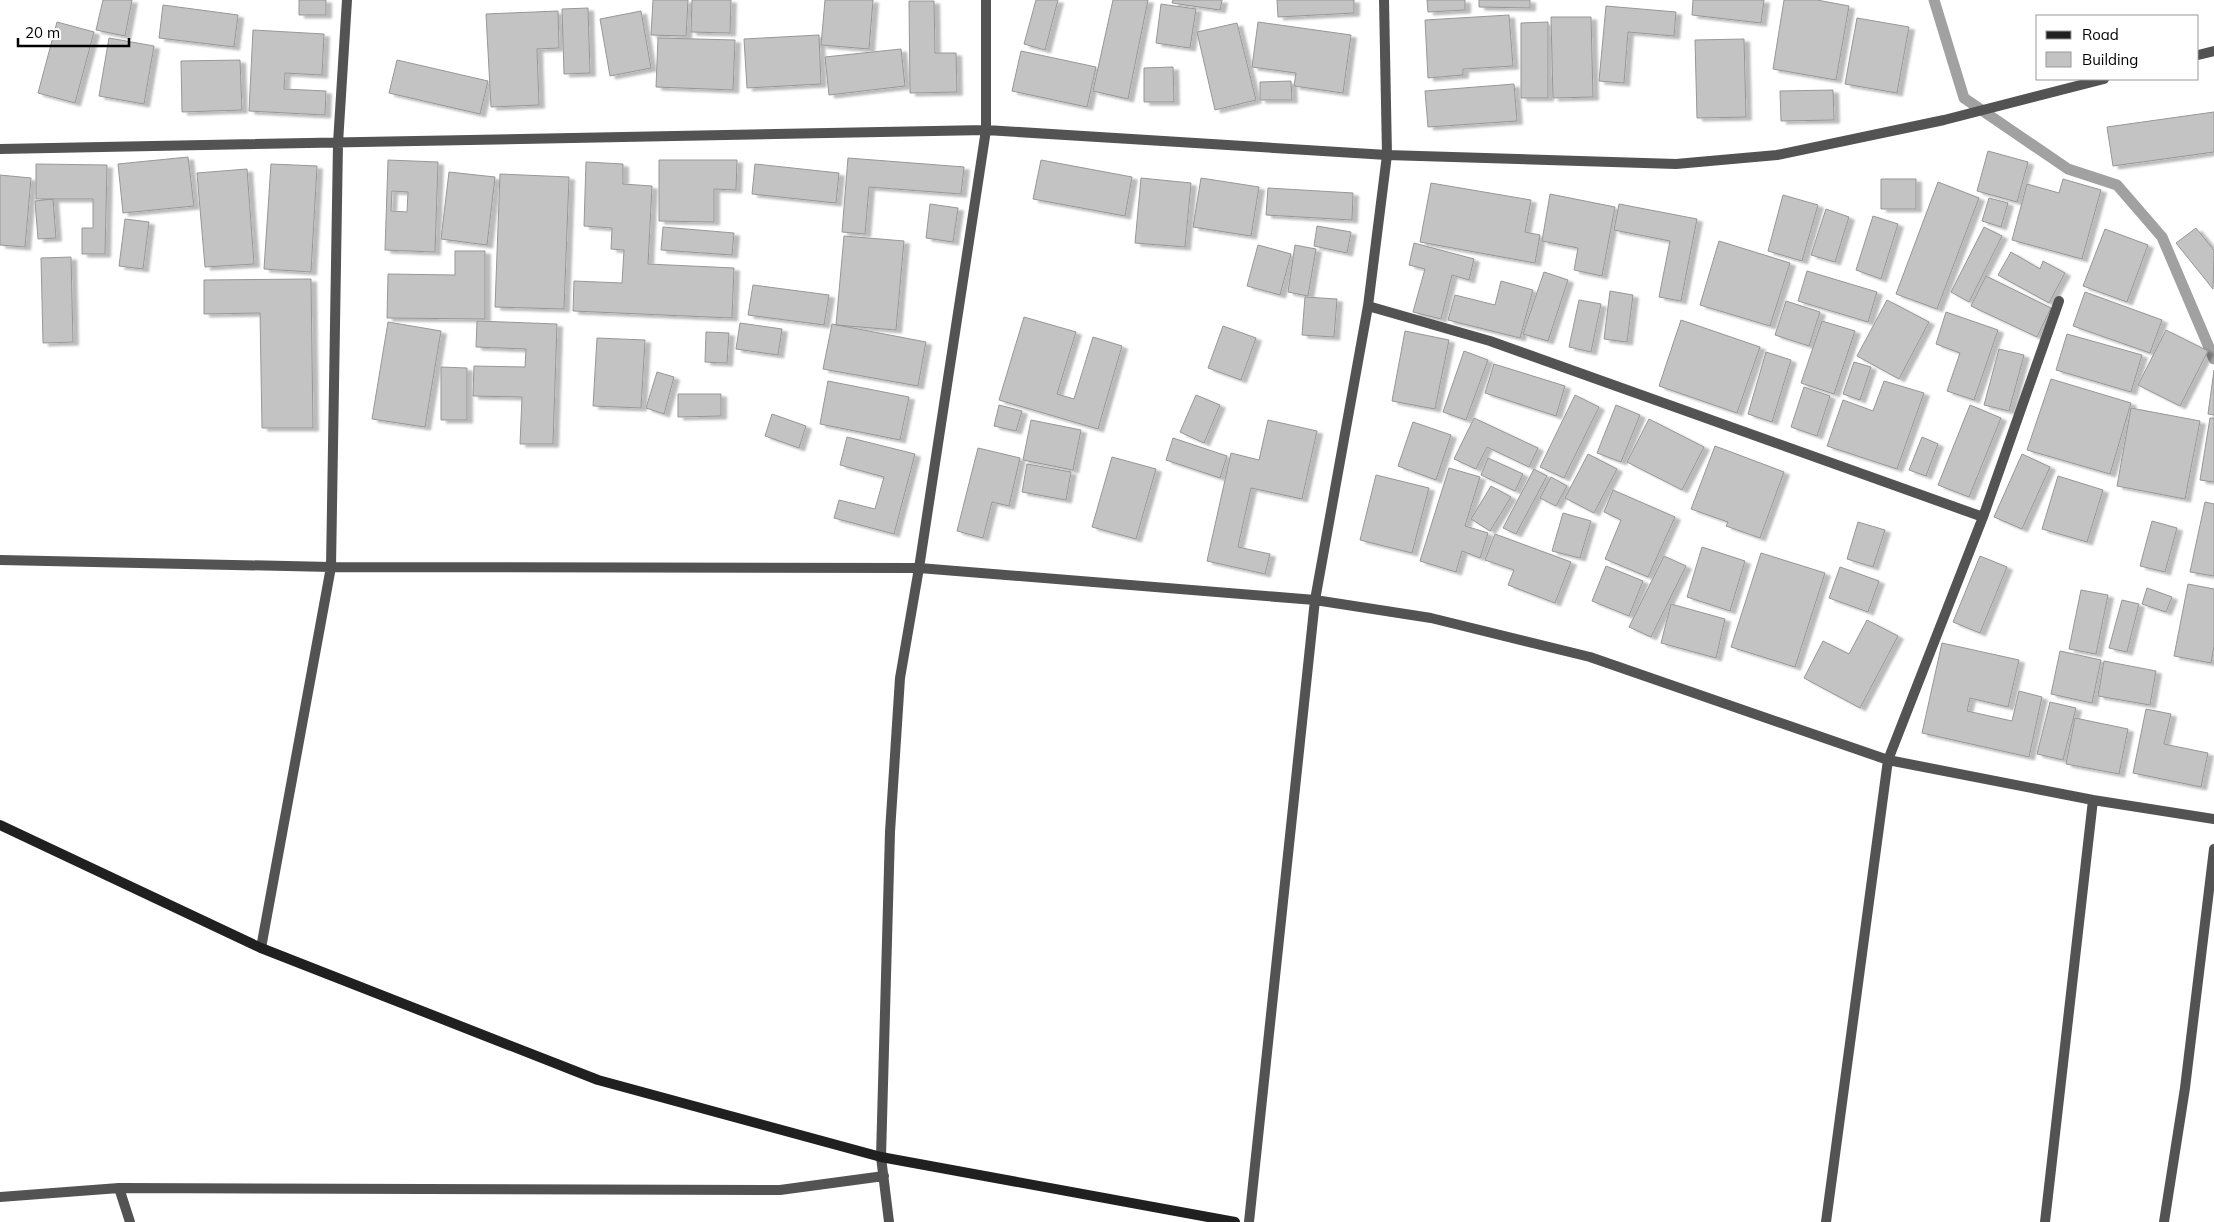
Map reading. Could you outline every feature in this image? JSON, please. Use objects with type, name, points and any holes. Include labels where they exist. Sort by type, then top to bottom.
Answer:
[{"type":"street","points":[[261,948],[331,568],[338,143],[347,0]]},
{"type":"street","points":[[889,1222],[881,1157],[890,832],[900,678],[919,568],[986,130],[986,0]]},
{"type":"street","points":[[1249,1222],[1315,600],[1368,306],[1387,154],[1384,0]]},
{"type":"street","points":[[2199,55],[2214,51]]},
{"type":"street","points":[[0,149],[986,130],[1387,154],[1676,164],[1777,155],[1944,120],[2100,80]]},
{"type":"street","points":[[1826,1222],[1888,760],[1983,517],[2059,301]]},
{"type":"street","points":[[1368,306],[1490,341],[1983,517]]},
{"type":"street","points":[[0,560],[331,568],[919,568],[1315,600],[1432,618],[1590,657],[1888,760],[2093,800],[2214,819]]},
{"type":"street","points":[[2045,1222],[2093,800]]},
{"type":"street","points":[[0,825],[261,948],[598,1080],[881,1157],[1235,1222]]},
{"type":"street","points":[[2164,1222],[2186,1088],[2214,849]]},
{"type":"street","points":[[0,1197],[118,1188],[780,1190],[884,1176]]},
{"type":"street","points":[[118,1188],[130,1222]]},
{"type":"building","points":[[103,0],[132,0],[125,36],[96,30]]},
{"type":"building","points":[[299,0],[326,0],[326,15],[299,15]]},
{"type":"building","points":[[653,0],[688,0],[686,36],[651,35]]},
{"type":"building","points":[[692,0],[731,0],[730,33],[691,32]]},
{"type":"building","points":[[825,0],[873,0],[869,49],[821,45]]},
{"type":"building","points":[[1036,0],[1058,0],[1045,50],[1024,44]]},
{"type":"building","points":[[1113,0],[1148,0],[1128,99],[1093,91]]},
{"type":"building","points":[[1173,0],[1222,0],[1220,10],[1172,3]]},
{"type":"building","points":[[1277,0],[1354,0],[1354,13],[1278,17]]},
{"type":"building","points":[[1427,0],[1465,0],[1465,10],[1428,12]]},
{"type":"building","points":[[1479,0],[1530,0],[1530,8],[1479,7]]},
{"type":"building","points":[[1693,0],[1764,0],[1761,23],[1692,15]]},
{"type":"building","points":[[1784,0],[1817,0],[1849,6],[1836,80],[1773,69]]},
{"type":"building","points":[[909,1],[934,1],[935,53],[956,53],[957,92],[910,93]]},
{"type":"building","points":[[1161,4],[1196,9],[1190,48],[1156,43]]},
{"type":"building","points":[[163,5],[238,15],[234,47],[159,38]]},
{"type":"building","points":[[1606,6],[1676,12],[1674,36],[1628,32],[1624,83],[1599,81]]},
{"type":"building","points":[[588,8],[590,73],[564,74],[562,9]]},
{"type":"building","points":[[558,11],[559,48],[537,49],[539,105],[491,107],[486,14]]},
{"type":"building","points":[[641,11],[651,68],[610,76],[600,19]]},
{"type":"building","points":[[1509,15],[1513,66],[1463,69],[1463,75],[1428,78],[1425,20]]},
{"type":"building","points":[[1551,17],[1591,17],[1593,97],[1553,98]]},
{"type":"building","points":[[1857,18],[1909,27],[1897,93],[1845,84]]},
{"type":"building","points":[[57,22],[94,32],[75,103],[38,93]]},
{"type":"building","points":[[1258,22],[1351,35],[1343,93],[1294,86],[1296,73],[1252,67]]},
{"type":"building","points":[[1548,22],[1548,98],[1521,98],[1521,23]]},
{"type":"building","points":[[1237,23],[1256,100],[1215,110],[1197,32]]},
{"type":"building","points":[[253,30],[324,34],[322,75],[285,73],[284,89],[326,91],[325,115],[249,111]]},
{"type":"building","points":[[819,35],[821,84],[747,88],[744,39]]},
{"type":"building","points":[[109,38],[154,46],[144,104],[99,96]]},
{"type":"building","points":[[658,38],[735,40],[733,90],[656,87]]},
{"type":"building","points":[[1744,39],[1746,117],[1697,118],[1695,40]]},
{"type":"building","points":[[901,49],[905,86],[829,95],[825,57]]},
{"type":"building","points":[[1021,51],[1096,67],[1087,107],[1012,91]]},
{"type":"building","points":[[240,60],[242,110],[182,112],[181,61]]},
{"type":"building","points":[[397,60],[488,81],[480,114],[389,93]]},
{"type":"building","points":[[1173,67],[1174,102],[1144,102],[1144,68]]},
{"type":"building","points":[[1291,81],[1292,100],[1260,100],[1260,82]]},
{"type":"building","points":[[1514,84],[1517,121],[1428,127],[1425,91]]},
{"type":"building","points":[[1833,90],[1834,120],[1781,121],[1780,91]]},
{"type":"building","points":[[2214,112],[2214,152],[2113,166],[2107,127]]},
{"type":"building","points":[[1988,151],[2028,162],[2017,202],[1977,191]]},
{"type":"building","points":[[188,157],[194,206],[123,213],[118,164]]},
{"type":"building","points":[[848,158],[964,167],[961,194],[869,187],[865,234],[842,232]]},
{"type":"building","points":[[388,160],[438,162],[435,252],[385,250]],"holes":[[[392,191],[408,192],[407,212],[391,211]]]},
{"type":"building","points":[[659,160],[737,160],[736,190],[714,189],[714,222],[659,221]]},
{"type":"building","points":[[1041,160],[1132,177],[1125,216],[1033,199]]},
{"type":"building","points":[[586,162],[623,164],[623,184],[652,186],[648,264],[734,268],[732,318],[573,311],[574,281],[622,283],[624,250],[611,249],[612,228],[584,226]]},
{"type":"building","points":[[36,164],[107,165],[105,254],[82,254],[82,228],[93,228],[93,199],[36,199]]},
{"type":"building","points":[[271,164],[317,166],[311,272],[264,269]]},
{"type":"building","points":[[755,164],[839,173],[836,203],[752,194]]},
{"type":"building","points":[[247,169],[254,264],[205,267],[197,173]]},
{"type":"building","points":[[449,172],[495,177],[487,245],[441,239]]},
{"type":"building","points":[[500,174],[569,177],[564,309],[495,307]]},
{"type":"building","points":[[0,175],[31,178],[25,247],[0,245]]},
{"type":"building","points":[[1141,178],[1191,183],[1185,247],[1135,243]]},
{"type":"building","points":[[1201,178],[1259,187],[1251,236],[1193,227]]},
{"type":"building","points":[[1881,179],[1916,179],[1916,209],[1881,209]]},
{"type":"building","points":[[2063,179],[2101,190],[2082,259],[2012,240],[2027,184],[2059,193]]},
{"type":"building","points":[[1938,182],[1979,198],[1937,309],[1896,294]]},
{"type":"building","points":[[1431,183],[1531,200],[1525,232],[1540,235],[1535,263],[1420,242]]},
{"type":"building","points":[[1268,188],[1353,193],[1352,220],[1266,215]]},
{"type":"building","points":[[1550,194],[1615,207],[1602,276],[1574,270],[1578,248],[1542,241]]},
{"type":"building","points":[[1783,195],[1818,205],[1802,261],[1768,251]]},
{"type":"building","points":[[1989,198],[2008,203],[2001,227],[1982,221]]},
{"type":"building","points":[[53,199],[56,238],[38,239],[35,201]]},
{"type":"building","points":[[930,204],[958,208],[953,242],[926,238]]},
{"type":"building","points":[[1619,204],[1697,219],[1681,301],[1659,297],[1670,241],[1614,230]]},
{"type":"building","points":[[1826,209],[1849,217],[1835,262],[1811,255]]},
{"type":"building","points":[[1873,216],[1898,224],[1881,279],[1856,270]]},
{"type":"building","points":[[125,219],[149,222],[143,269],[119,266]]},
{"type":"building","points":[[1317,226],[1351,232],[1347,253],[1314,246]]},
{"type":"building","points":[[663,227],[734,233],[732,255],[661,250]]},
{"type":"building","points":[[1984,227],[2002,236],[1969,302],[1951,292]]},
{"type":"building","points":[[2196,228],[2214,250],[2213,289],[2176,243]]},
{"type":"building","points":[[2105,229],[2148,245],[2127,302],[2083,286]]},
{"type":"building","points":[[844,236],[904,241],[896,330],[836,325]]},
{"type":"building","points":[[1719,241],[1790,263],[1770,326],[1700,305]]},
{"type":"building","points":[[1414,243],[1474,259],[1469,280],[1452,275],[1441,319],[1413,312],[1425,269],[1409,265]]},
{"type":"building","points":[[1258,245],[1291,254],[1280,295],[1247,286]]},
{"type":"building","points":[[1295,245],[1316,249],[1308,296],[1288,292]]},
{"type":"building","points":[[455,251],[485,251],[485,319],[387,318],[388,274],[455,275]]},
{"type":"building","points":[[2011,252],[2040,269],[2043,261],[2065,273],[2049,303],[1998,275]]},
{"type":"building","points":[[71,257],[73,342],[43,343],[41,258]]},
{"type":"building","points":[[1807,271],[1877,292],[1868,322],[1798,301]]},
{"type":"building","points":[[1544,272],[1568,280],[1548,341],[1523,334]]},
{"type":"building","points":[[1986,276],[2051,308],[2037,337],[1971,306]]},
{"type":"building","points":[[311,279],[313,428],[262,428],[260,313],[204,314],[204,280]]},
{"type":"building","points":[[1501,281],[1533,290],[1520,338],[1448,320],[1455,295],[1495,305]]},
{"type":"building","points":[[753,285],[829,295],[824,325],[748,315]]},
{"type":"building","points":[[1610,291],[1633,295],[1627,342],[1604,339]]},
{"type":"building","points":[[2085,292],[2162,320],[2150,353],[2073,326]]},
{"type":"building","points":[[1305,297],[1337,299],[1334,337],[1302,335]]},
{"type":"building","points":[[1579,300],[1601,304],[1591,352],[1569,347]]},
{"type":"building","points":[[1887,300],[1929,322],[1899,379],[1857,356]]},
{"type":"building","points":[[1786,301],[1820,312],[1809,346],[1775,335]]},
{"type":"building","points":[[1946,312],[1998,330],[1974,400],[1947,391],[1960,353],[1936,344]]},
{"type":"building","points":[[1024,317],[1076,332],[1057,394],[1074,399],[1093,337],[1122,346],[1098,429],[999,400]]},
{"type":"building","points":[[1681,320],[1760,347],[1737,413],[1659,386]]},
{"type":"building","points":[[477,321],[557,324],[553,444],[520,444],[522,397],[473,396],[474,366],[525,367],[526,349],[476,347]]},
{"type":"building","points":[[1822,321],[1855,331],[1834,394],[1801,383]]},
{"type":"building","points":[[388,322],[441,331],[425,427],[372,419]]},
{"type":"building","points":[[740,323],[782,329],[778,355],[736,349]]},
{"type":"building","points":[[832,324],[926,342],[918,386],[823,369]]},
{"type":"building","points":[[1223,326],[1256,338],[1241,380],[1208,368]]},
{"type":"building","points":[[2166,330],[2208,351],[2180,406],[2138,385]]},
{"type":"building","points":[[1405,331],[1449,340],[1435,409],[1392,401]]},
{"type":"building","points":[[706,332],[729,333],[727,363],[705,362]]},
{"type":"building","points":[[2067,334],[2142,355],[2131,392],[2056,370]]},
{"type":"building","points":[[597,338],[645,340],[641,408],[593,406]]},
{"type":"building","points":[[1999,349],[2024,355],[2009,411],[1984,405]]},
{"type":"building","points":[[1464,351],[1488,360],[1466,420],[1443,412]]},
{"type":"building","points":[[1766,352],[1791,360],[1772,422],[1748,414]]},
{"type":"building","points":[[1854,362],[1871,367],[1860,400],[1843,394]]},
{"type":"building","points":[[1494,364],[1565,386],[1556,416],[1485,393]]},
{"type":"building","points":[[441,367],[467,368],[467,420],[441,420]]},
{"type":"building","points":[[2214,370],[2214,415],[2208,414]]},
{"type":"building","points":[[657,372],[674,377],[664,414],[646,408]]},
{"type":"building","points":[[2051,379],[2131,403],[2110,474],[2027,450]]},
{"type":"building","points":[[828,381],[909,397],[900,440],[820,424]]},
{"type":"building","points":[[1884,381],[1924,393],[1897,469],[1827,446],[1843,400],[1873,411]]},
{"type":"building","points":[[1804,387],[1830,396],[1817,436],[1791,427]]},
{"type":"building","points":[[678,394],[721,394],[721,416],[678,417]]},
{"type":"building","points":[[1196,395],[1220,405],[1204,443],[1180,432]]},
{"type":"building","points":[[1575,395],[1599,407],[1564,478],[1540,467]]},
{"type":"building","points":[[999,405],[1022,411],[1016,431],[994,426]]},
{"type":"building","points":[[1616,405],[1640,415],[1621,462],[1597,453]]},
{"type":"building","points":[[1970,405],[2001,418],[1969,497],[1938,485]]},
{"type":"building","points":[[2131,408],[2200,421],[2185,499],[2117,486]]},
{"type":"building","points":[[772,414],[806,426],[799,448],[765,436]]},
{"type":"building","points":[[1474,418],[1538,448],[1529,467],[1487,447],[1476,469],[1454,459]]},
{"type":"building","points":[[2210,418],[2214,418],[2214,482],[2200,480]]},
{"type":"building","points":[[1649,419],[1704,447],[1682,490],[1627,462]]},
{"type":"building","points":[[1031,420],[1081,430],[1073,470],[1023,460]]},
{"type":"building","points":[[1268,420],[1317,431],[1302,499],[1251,488],[1238,547],[1270,554],[1265,574],[1207,561],[1231,453],[1259,460]]},
{"type":"building","points":[[1413,422],[1451,435],[1436,480],[1398,466]]},
{"type":"building","points":[[847,437],[915,454],[894,534],[834,518],[839,500],[875,509],[884,477],[840,465]]},
{"type":"building","points":[[1922,437],[1938,444],[1926,476],[1909,470]]},
{"type":"building","points":[[1173,438],[1227,456],[1220,478],[1166,460]]},
{"type":"building","points":[[1715,446],[1784,472],[1760,538],[1726,526],[1728,522],[1691,509]]},
{"type":"building","points":[[978,448],[1020,458],[1009,506],[992,502],[983,538],[957,531]]},
{"type":"building","points":[[1588,454],[1617,469],[1594,513],[1565,498]]},
{"type":"building","points":[[2022,454],[2050,467],[2022,529],[1994,517]]},
{"type":"building","points":[[1112,457],[1156,469],[1136,539],[1092,527]]},
{"type":"building","points":[[1488,458],[1523,474],[1515,491],[1481,475]]},
{"type":"building","points":[[1027,464],[1071,472],[1066,500],[1022,492]]},
{"type":"building","points":[[1449,468],[1480,477],[1465,526],[1488,533],[1480,558],[1462,551],[1456,572],[1420,561]]},
{"type":"building","points":[[1534,469],[1547,476],[1516,534],[1503,528]]},
{"type":"building","points":[[1376,475],[1429,488],[1412,553],[1360,540]]},
{"type":"building","points":[[2058,476],[2103,490],[2087,542],[2042,529]]},
{"type":"building","points":[[1551,477],[1567,486],[1556,506],[1540,498]]},
{"type":"building","points":[[1491,486],[1511,497],[1490,531],[1471,519]]},
{"type":"building","points":[[1613,490],[1675,517],[1648,577],[1605,559],[1621,520],[1604,512]]},
{"type":"building","points":[[2205,502],[2214,504],[2214,576],[2190,572]]},
{"type":"building","points":[[1563,513],[1591,521],[1580,558],[1552,551]]},
{"type":"building","points":[[2152,521],[2177,528],[2165,572],[2140,566]]},
{"type":"building","points":[[1858,522],[1885,530],[1873,567],[1847,559]]},
{"type":"building","points":[[1495,534],[1571,562],[1555,603],[1508,585],[1514,570],[1485,560]]},
{"type":"building","points":[[1702,547],[1745,561],[1730,611],[1687,597]]},
{"type":"building","points":[[1761,553],[1825,573],[1795,667],[1731,647]]},
{"type":"building","points":[[1664,556],[1686,566],[1651,637],[1629,627]]},
{"type":"building","points":[[1980,556],[2007,567],[1980,633],[1953,622]]},
{"type":"building","points":[[1606,566],[1643,581],[1629,616],[1592,601]]},
{"type":"building","points":[[1840,567],[1879,581],[1868,612],[1829,598]]},
{"type":"building","points":[[2188,584],[2214,589],[2214,646],[2211,663],[2174,656]]},
{"type":"building","points":[[2147,588],[2172,597],[2166,612],[2142,604]]},
{"type":"building","points":[[2081,590],[2108,595],[2096,654],[2069,649]]},
{"type":"building","points":[[2122,600],[2139,604],[2127,652],[2109,648]]},
{"type":"building","points":[[1671,604],[1725,619],[1716,658],[1661,643]]},
{"type":"building","points":[[1867,620],[1898,636],[1860,708],[1804,678],[1823,641],[1849,654]]},
{"type":"building","points":[[1942,643],[2019,660],[2008,707],[1970,698],[1967,711],[2012,721],[2019,691],[2042,697],[2029,757],[1922,733]]},
{"type":"building","points":[[2060,651],[2101,660],[2092,703],[2051,694]]},
{"type":"building","points":[[2104,661],[2156,671],[2150,705],[2098,696]]},
{"type":"building","points":[[2050,702],[2076,708],[2063,760],[2037,754]]},
{"type":"building","points":[[2146,709],[2171,714],[2164,744],[2208,753],[2201,787],[2133,773]]},
{"type":"building","points":[[2075,718],[2128,729],[2119,774],[2066,764]]},
{"type":"waterway","points":[[1934,0],[1964,98],[2068,169],[2117,185],[2162,237],[2214,359]]}]
